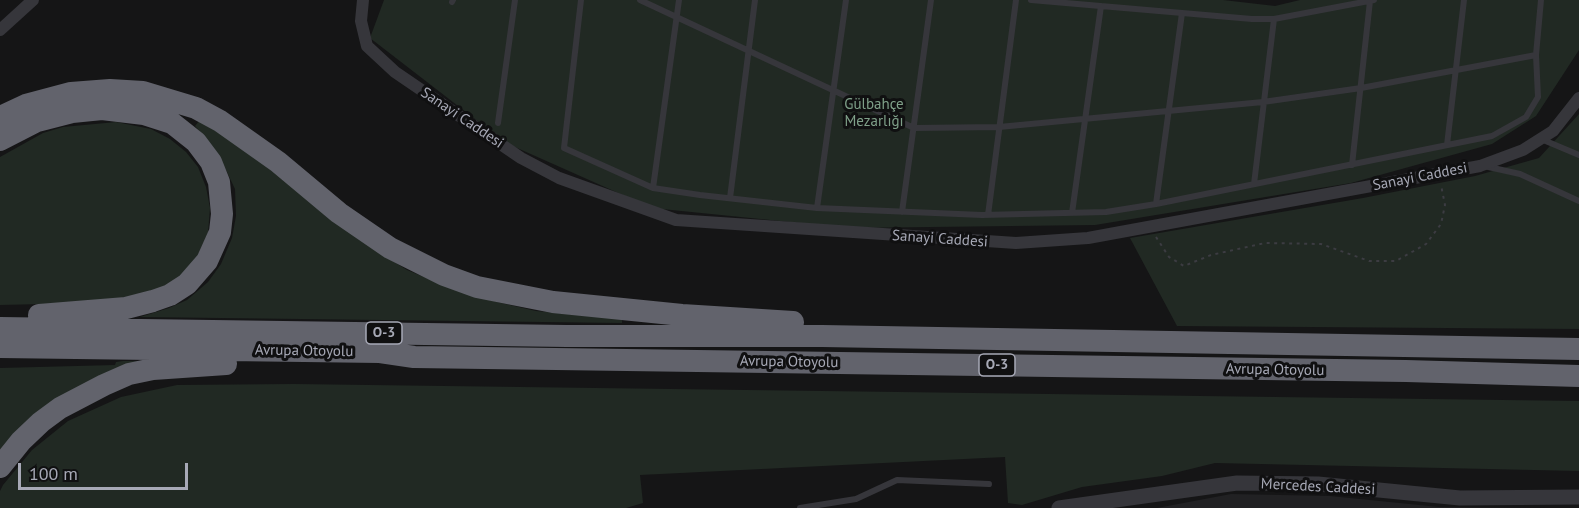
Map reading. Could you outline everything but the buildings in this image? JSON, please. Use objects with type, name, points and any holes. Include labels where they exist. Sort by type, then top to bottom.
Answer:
[{"type":"highway","points":[[0,117],[50,97],[92,90],[143,92],[196,108],[245,137],[339,213],[390,248],[444,275],[477,287],[554,303],[756,320],[887,327],[908,329],[946,339]]},
{"type":"highway","points":[[0,140],[38,121],[72,112],[102,109],[127,110],[160,118],[183,130],[206,153],[219,182],[222,214],[220,232],[207,261],[187,284],[170,295],[126,308],[0,318]]},
{"type":"highway","name":"Avrupa Otoyolu","points":[[0,328],[1579,349]]},
{"type":"highway","name":"Avrupa Otoyolu","points":[[0,347],[380,352],[414,357],[1406,371],[1579,376]]},
{"type":"highway","points":[[0,467],[21,441],[60,408],[82,395],[129,375],[153,369],[185,366],[351,362],[414,357]]},
{"type":"street","points":[[0,30],[33,0]]},
{"type":"street","name":"Sanayi Caddesi","points":[[363,0],[361,21],[367,46],[395,72],[521,159],[559,178],[675,220],[1016,243],[1088,238],[1480,166],[1523,150],[1553,131],[1579,98]]},
{"type":"street","name":"Mercedes Caddesi","points":[[1061,508],[1237,483],[1318,484],[1460,498],[1579,497]]},
{"type":"lane","points":[[498,123],[515,0]]},
{"type":"lane","points":[[581,0],[564,148],[654,188],[817,208],[988,215],[1106,212],[1156,204],[1492,136],[1526,117],[1538,97],[1536,55],[1541,0]]},
{"type":"lane","points":[[640,0],[914,128],[999,127],[1085,120],[1167,109],[1263,102],[1361,88],[1536,55]]},
{"type":"lane","points":[[654,188],[680,0]]},
{"type":"lane","points":[[730,198],[755,0]]},
{"type":"lane","points":[[817,208],[846,0]]},
{"type":"lane","points":[[902,212],[932,0]]},
{"type":"lane","points":[[988,215],[1016,0]]},
{"type":"lane","points":[[1031,0],[1274,19],[1372,0],[1352,165]]},
{"type":"lane","points":[[1447,145],[1464,0]]},
{"type":"lane","points":[[1072,213],[1101,6]]},
{"type":"lane","points":[[1156,204],[1167,109],[1182,13]]},
{"type":"lane","points":[[1254,184],[1274,19]]},
{"type":"lane","points":[[1540,139],[1579,155]]},
{"type":"lane","points":[[1480,166],[1520,174],[1579,201]]},
{"type":"lane","points":[[800,508],[856,499],[897,480],[989,484]]},
{"type":"path","points":[[1149,228],[1169,257],[1184,266],[1211,255],[1264,243],[1320,244],[1369,261],[1396,261],[1426,244],[1441,224],[1444,205],[1440,173]]},
{"type":"shaded area","points":[[1231,494],[1330,496],[1439,507],[1546,508],[1157,508]]},
{"type":"green space","name":"Gülbahçe Mezarlığı","points":[[384,0],[1223,0],[1275,6],[1300,0],[1579,0],[1579,50],[1536,116],[1492,144],[1351,183],[1095,225],[849,228],[652,208],[506,143],[370,38]]},
{"type":"green space","points":[[1579,114],[1579,329],[1177,326],[1130,238],[1363,198],[1475,176],[1539,158]]},
{"type":"green space","points":[[200,120],[263,162],[366,244],[407,270],[456,290],[497,302],[536,311],[622,319],[622,323],[140,317],[187,300],[208,282],[221,264],[232,238],[236,216],[235,189],[226,170],[195,126]]},
{"type":"green space","points":[[116,122],[151,129],[170,139],[186,152],[198,167],[206,187],[210,208],[208,233],[197,257],[183,276],[151,294],[85,303],[0,305],[0,157],[43,133],[63,127]]},
{"type":"green space","points":[[147,361],[0,460],[0,368],[115,365],[116,362]]},
{"type":"green space","points":[[294,384],[1579,401],[1579,471],[1215,463],[1162,476],[1082,487],[1022,505],[1008,503],[1005,457],[640,475],[643,503],[626,508],[0,508],[0,491],[3,485],[32,450],[68,421],[121,397],[177,385]]}]
